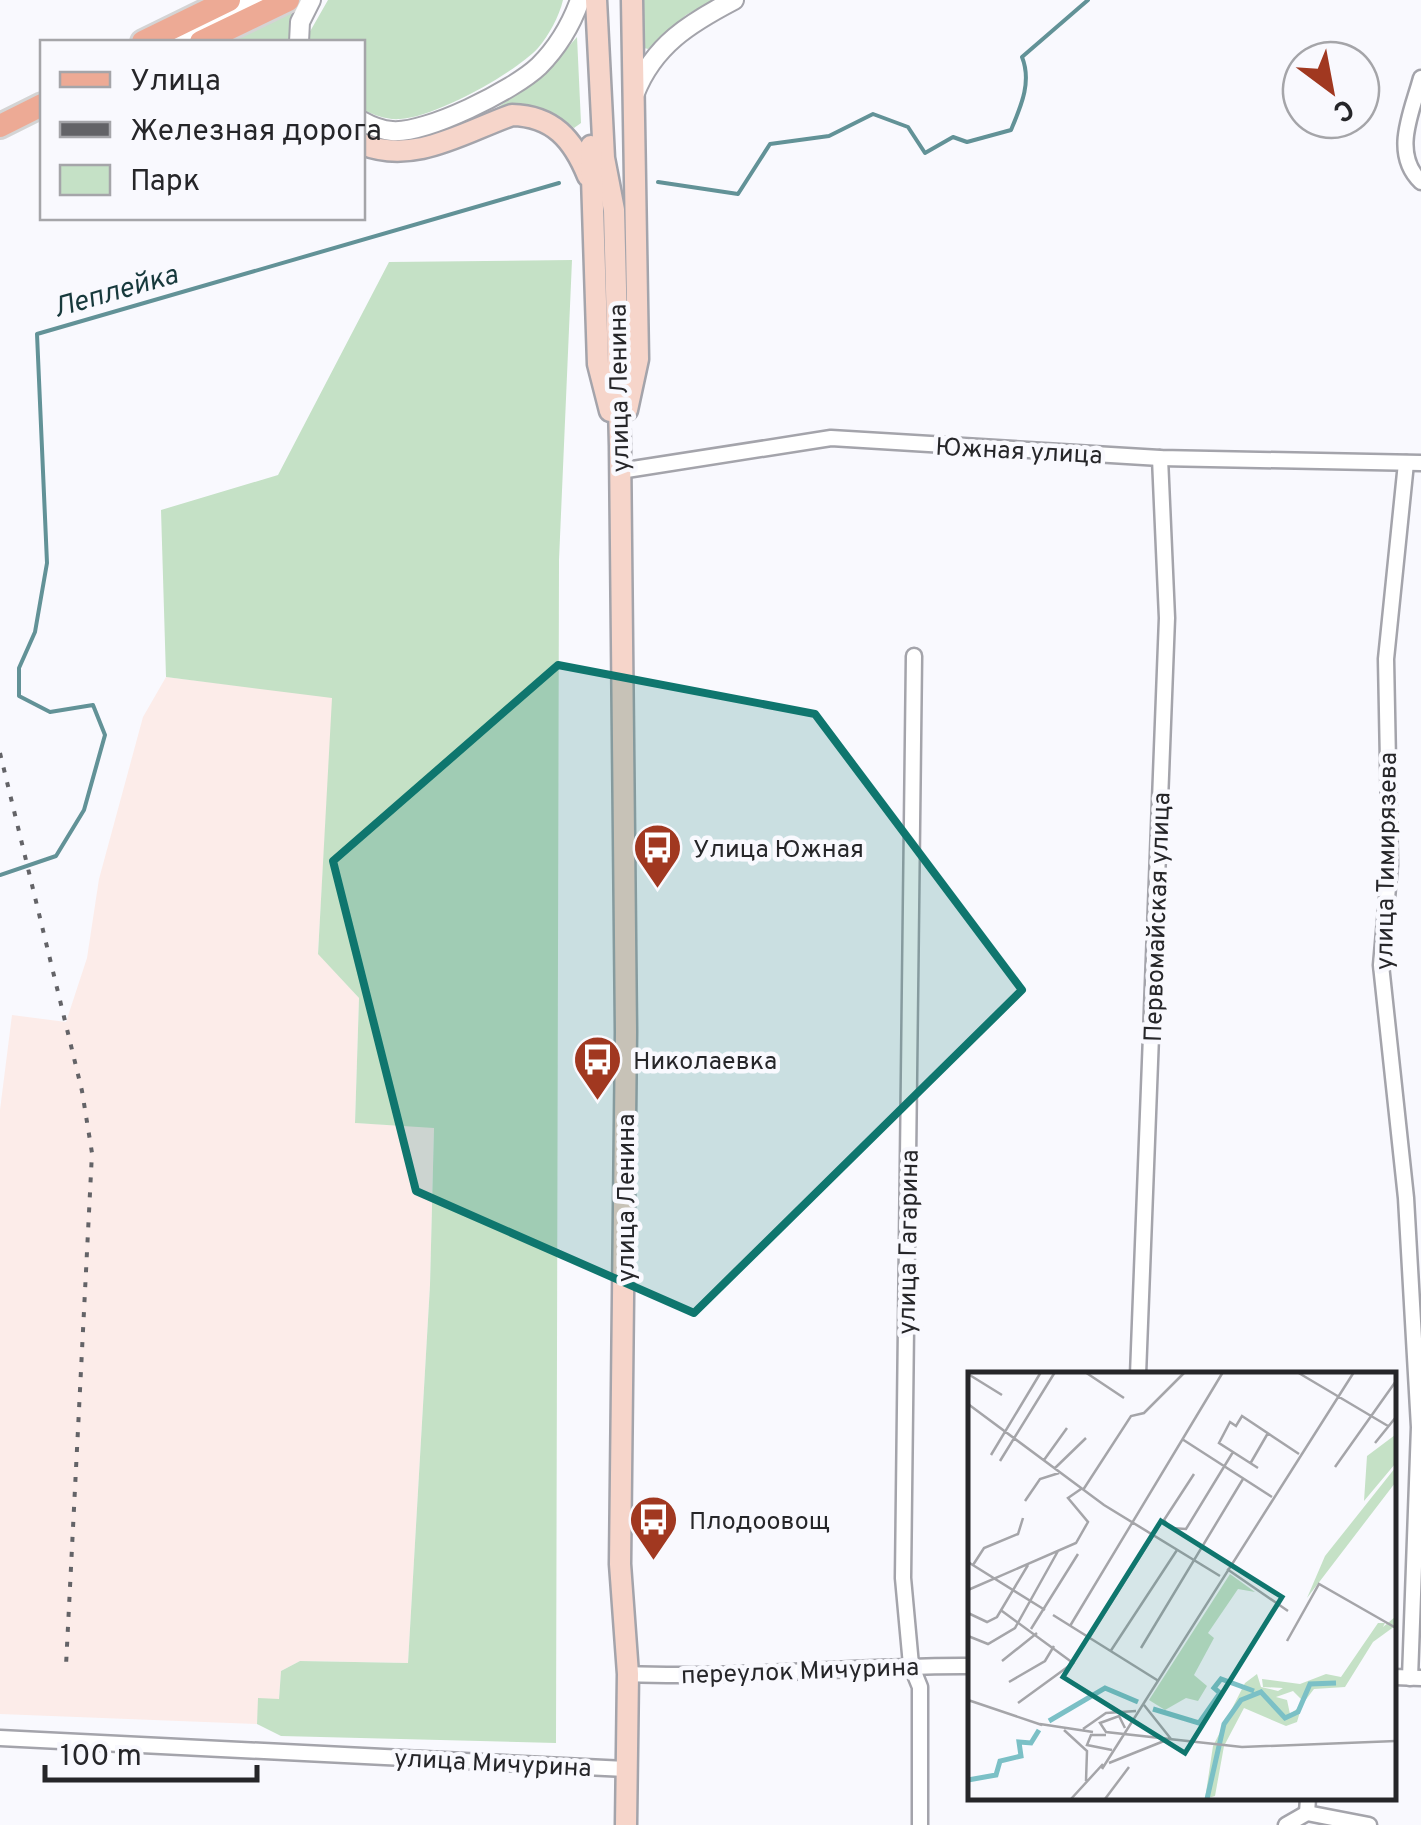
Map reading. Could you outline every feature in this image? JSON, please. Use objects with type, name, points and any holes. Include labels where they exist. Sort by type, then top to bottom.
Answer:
[{"type":"main road","points":[[147,40],[229,0]]},
{"type":"main road","points":[[205,40],[288,0]]},
{"type":"main road","points":[[581,0],[593,189],[598,364],[620,446]]},
{"type":"main road","points":[[596,0],[604,158],[614,210]]},
{"type":"main road","points":[[614,210],[622,155],[620,0]]},
{"type":"main road","points":[[620,446],[638,358],[632,0]]},
{"type":"main road","points":[[0,126],[40,106]]},
{"type":"main road","points":[[365,145],[389,151],[418,150],[512,115],[528,116],[558,128],[580,156],[593,189]]},
{"type":"main road","name":"улица Ленина","points":[[614,210],[626,1032],[620,1564],[628,1674],[626,1825]]},
{"type":"street","points":[[175,40],[258,0]]},
{"type":"street","points":[[299,40],[300,22],[311,0]]},
{"type":"street","points":[[365,121],[394,132],[418,128],[514,84],[537,68],[558,44],[581,0]]},
{"type":"street","points":[[633,98],[641,78],[664,45],[684,28],[734,0]]},
{"type":"street","points":[[1421,78],[1405,136],[1405,154],[1411,172],[1421,182]]},
{"type":"street","name":"Южная улица","points":[[620,471],[830,438],[1160,458],[1414,463]]},
{"type":"street","name":"Первомайская улица","points":[[1138,1372],[1167,618],[1160,458]]},
{"type":"street","name":"улица Тимирязева","points":[[1414,463],[1386,659],[1390,865],[1381,965],[1406,1198],[1418,1427],[1415,1678]]},
{"type":"street","name":"улица Гагарина","points":[[914,656],[903,1578],[911,1665],[920,1687],[920,1825]]},
{"type":"street","name":"переулок Мичурина","points":[[628,1674],[780,1674],[911,1665],[968,1666]]},
{"type":"street","name":"улица Мичурина","points":[[0,1738],[626,1768]]},
{"type":"street","points":[[1286,1825],[1308,1805],[1369,1825]]},
{"type":"highlighted area","points":[[558,665],[815,714],[1022,990],[694,1313],[416,1191],[333,861]]},
{"type":"shaded area","points":[[166,677],[333,697],[318,953],[359,998],[355,1123],[434,1127],[430,1285],[408,1663],[300,1661],[281,1671],[279,1699],[259,1699],[257,1724],[0,1714],[0,1110],[12,1015],[66,1022],[87,958],[99,879],[143,717]]},
{"type":"green space","points":[[328,0],[563,0],[542,43],[512,70],[453,103],[415,117],[395,119],[365,111],[365,40],[310,40],[308,35]]},
{"type":"green space","points":[[640,0],[713,0],[686,15],[648,49],[640,47]]},
{"type":"green space","points":[[287,7],[292,14],[289,40],[233,40],[231,35]]},
{"type":"green space","points":[[577,37],[581,123],[574,128],[537,107],[495,109],[540,79]]},
{"type":"green space","points":[[572,260],[559,560],[556,1743],[281,1736],[257,1724],[258,1698],[279,1699],[281,1671],[300,1661],[408,1663],[430,1285],[434,1128],[355,1123],[359,998],[318,954],[332,698],[166,677],[161,510],[278,475],[389,262]]},
{"type":"waterway","name":"Леплейка","points":[[658,182],[738,194],[770,144],[829,136],[873,114],[908,127],[925,153],[953,137],[967,142],[1011,130],[1026,85],[1022,57],[1088,0]]},
{"type":"waterway","name":"Леплейка","points":[[0,875],[56,856],[84,810],[105,735],[93,705],[50,712],[19,696],[19,668],[35,632],[47,563],[37,334],[559,183]]},
{"type":"railway","points":[[0,753],[82,1091],[92,1153],[66,1666]]},
{"type":"place","name":"Улица Южная","points":[[658,890]]},
{"type":"place","name":"Николаевка","points":[[598,1102]]},
{"type":"place","name":"Плодоовощ","points":[[654,1562]]}]
